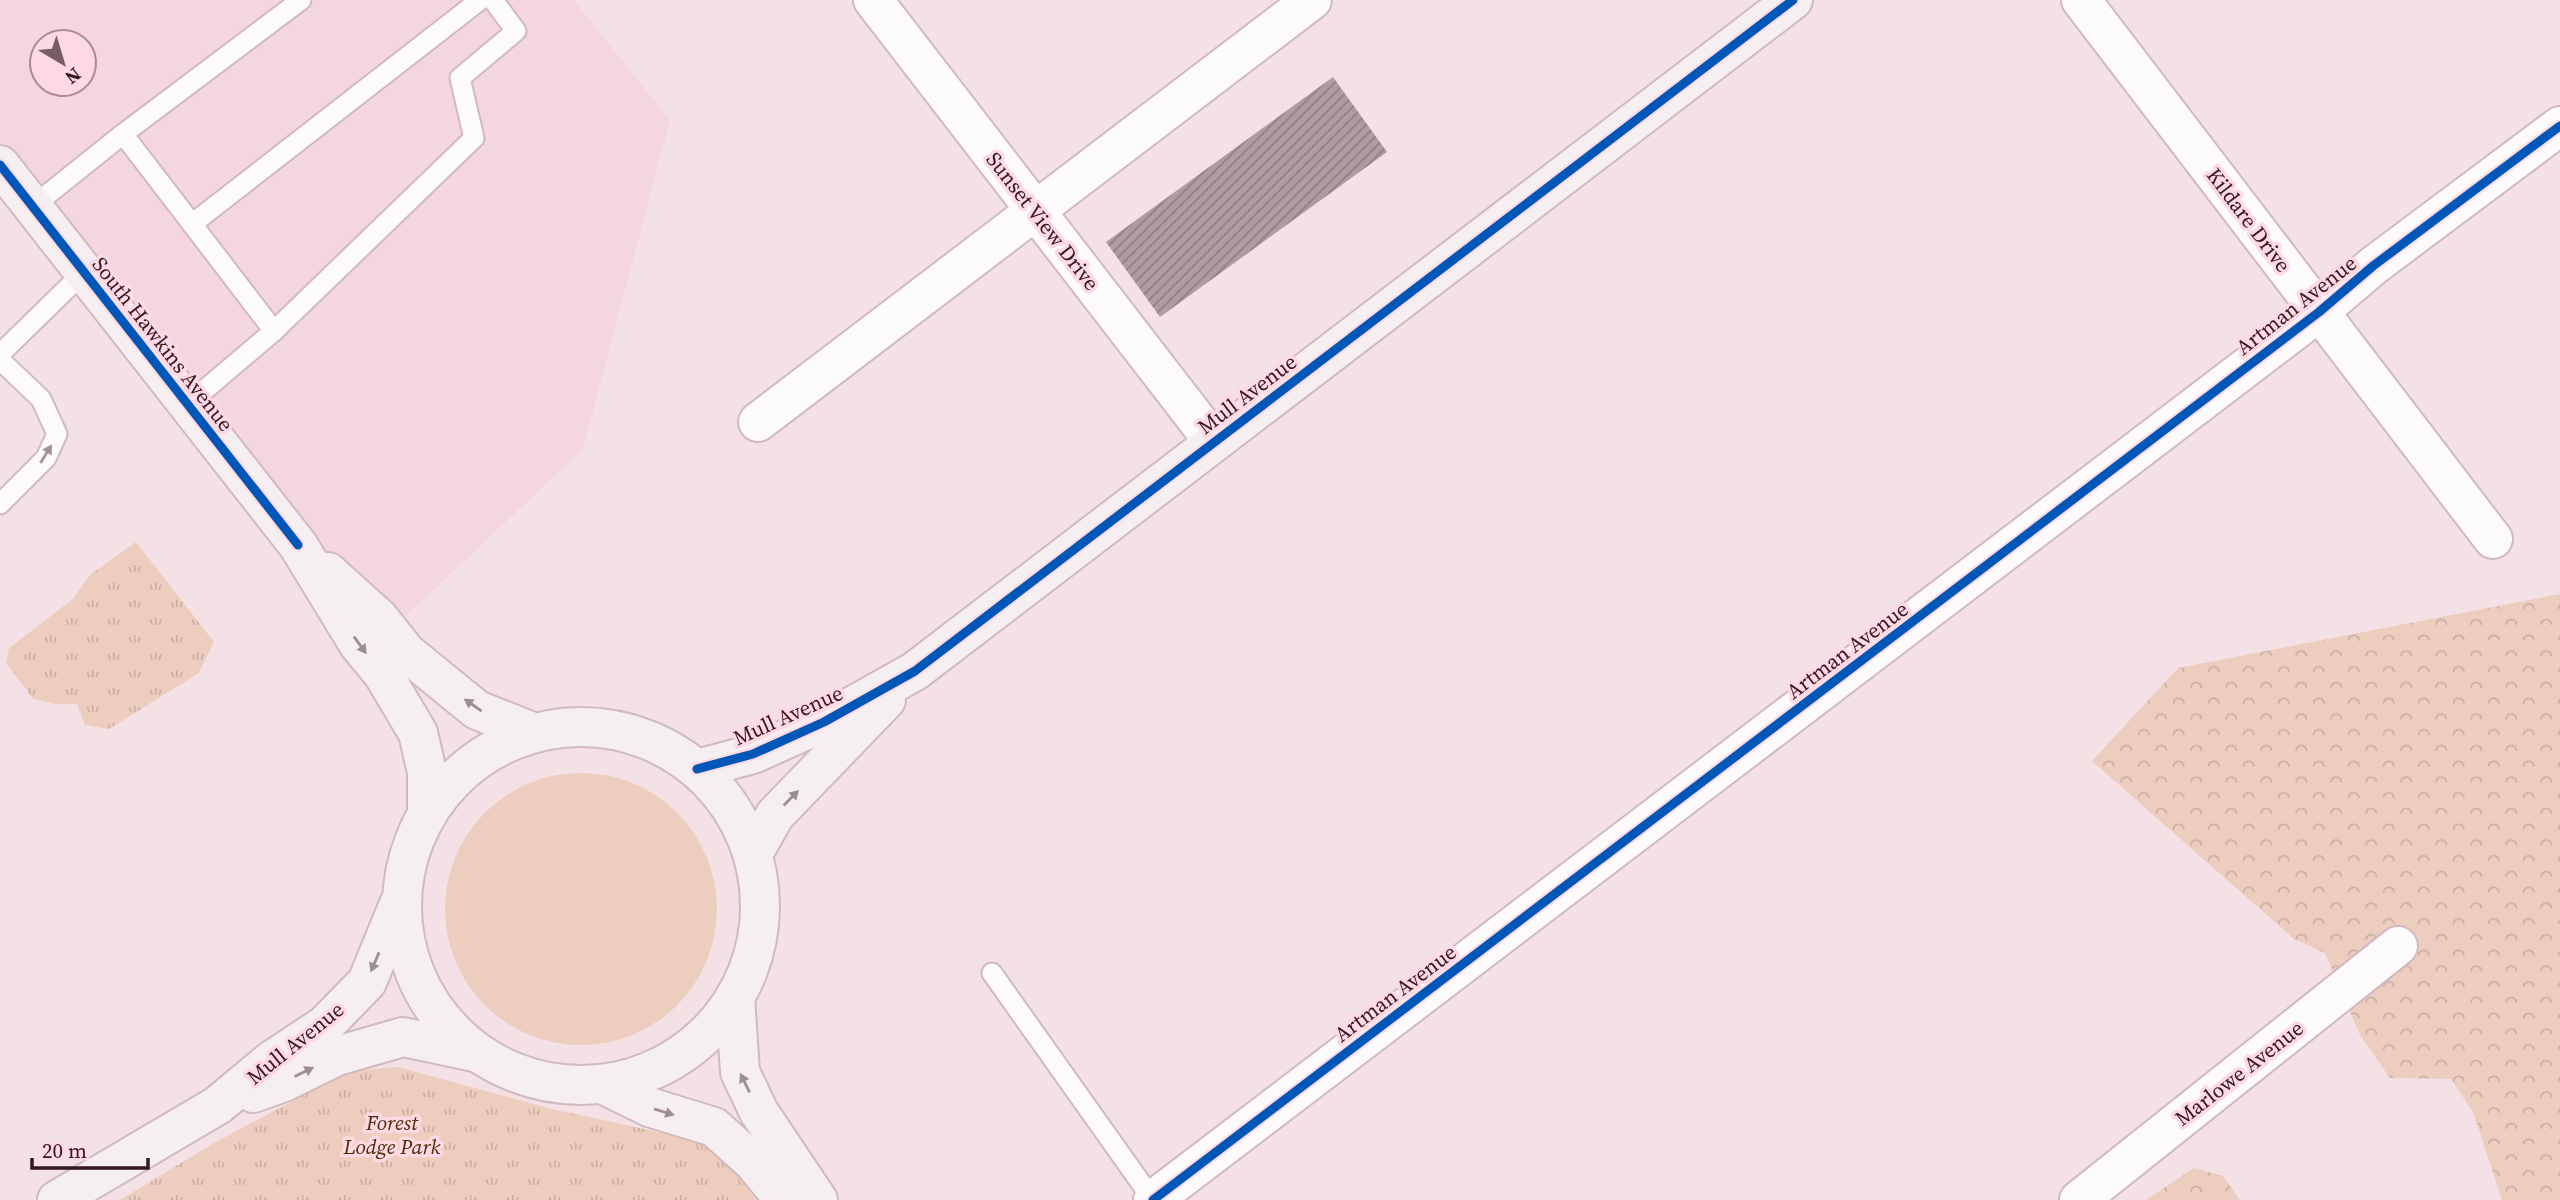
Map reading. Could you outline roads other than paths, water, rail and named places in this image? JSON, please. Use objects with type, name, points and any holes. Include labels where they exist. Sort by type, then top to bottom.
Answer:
[{"type":"main road","name":"Mull Avenue","points":[[697,769],[754,754],[824,722],[915,671],[1214,442],[1772,6]]},
{"type":"main road","name":"South Hawkins Avenue","points":[[0,165],[298,545],[359,645],[383,674],[418,733],[427,772],[427,816]]},
{"type":"main road","name":"South Hawkins Avenue","points":[[298,545],[379,618],[407,653],[478,710],[535,733]]},
{"type":"main road","name":"Mull Avenue","points":[[753,854],[775,815],[915,671]]},
{"type":"main road","points":[[578,727],[621,731],[661,745],[697,769],[732,807],[753,854],[760,903],[755,952],[735,997],[711,1030],[679,1056],[642,1074],[602,1084],[558,1084],[515,1073],[476,1052],[444,1022],[419,985],[405,943],[402,899],[409,856],[427,816],[447,787],[472,763],[502,745],[535,733],[578,727]]},
{"type":"main road","name":"Mull Avenue","points":[[57,1200],[218,1105],[272,1060],[325,1025],[366,982],[402,899]]},
{"type":"main road","points":[[735,997],[740,1072],[760,1112],[818,1200]]},
{"type":"main road","name":"Mull Avenue","points":[[218,1105],[284,1082],[337,1056],[402,1037],[476,1052]]},
{"type":"main road","points":[[602,1084],[649,1107],[714,1127],[754,1163],[784,1200]]},
{"type":"street","name":"Sunset View Drive","points":[[873,0],[1214,442]]},
{"type":"street","points":[[758,422],[1311,0]]},
{"type":"street","name":"Kildare Drive","points":[[2081,0],[2493,539]]},
{"type":"street","name":"Artman Avenue","points":[[1153,1200],[2319,312],[2373,266],[2560,126]]},
{"type":"street","name":"Marlowe Avenue","points":[[2079,1200],[2399,946]]},
{"type":"lane","points":[[33,206],[123,134],[301,0]]},
{"type":"lane","points":[[192,224],[480,0]]},
{"type":"lane","points":[[188,404],[274,331],[474,138],[460,78],[516,31],[493,0]]},
{"type":"lane","points":[[123,134],[274,331]]},
{"type":"lane","points":[[0,354],[85,271]]},
{"type":"lane","points":[[0,360],[41,399],[57,434],[46,458],[0,504]]},
{"type":"lane","points":[[992,973],[1153,1200]]},
{"type":"park label","name":"Forest Lodge Park","points":[[392,1134]]}]
